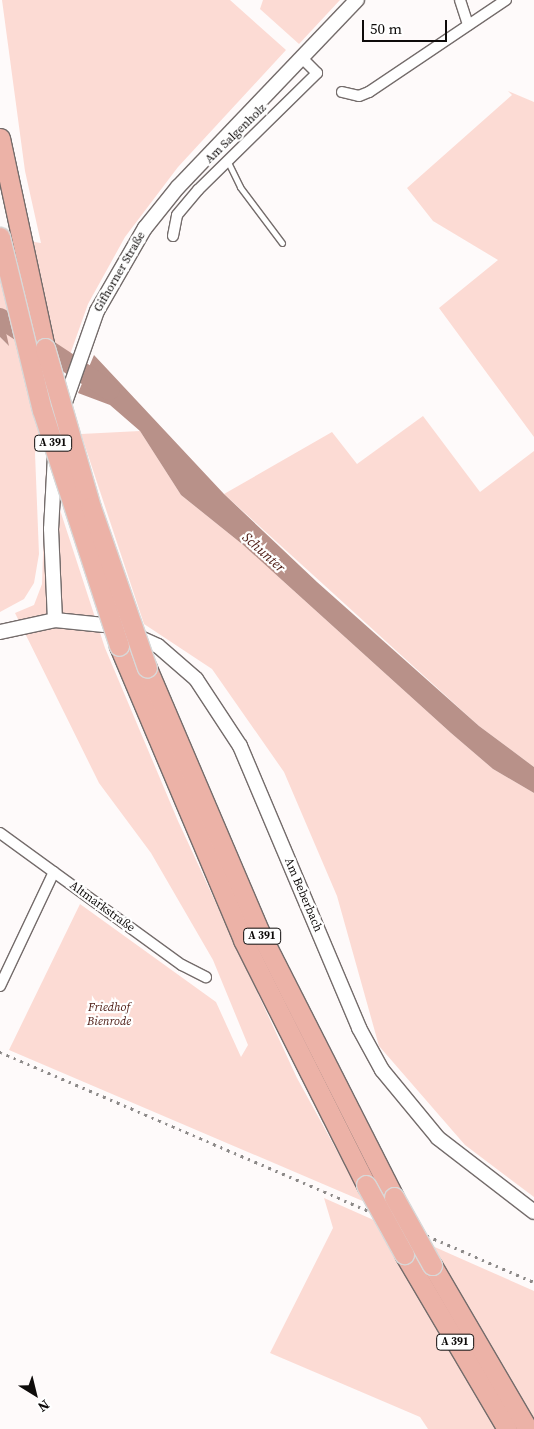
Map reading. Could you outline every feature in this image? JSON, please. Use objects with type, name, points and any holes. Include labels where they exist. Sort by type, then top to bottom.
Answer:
[{"type":"highway","name":"A 391","points":[[0,138],[17,226],[69,432],[147,668],[259,931],[394,1197],[528,1429]]},
{"type":"highway","name":"A 391","points":[[0,237],[42,410],[119,646],[243,940],[366,1185],[404,1254],[507,1429]]},
{"type":"main road","name":"Gifhorner Straße","points":[[55,620],[51,529],[59,424],[87,334],[121,265],[156,214],[357,0]]},
{"type":"main road","points":[[0,632],[55,620]]},
{"type":"main road","name":"Am Beberbach","points":[[55,620],[99,623],[143,638],[178,661],[207,692],[250,769],[359,1028],[382,1070],[438,1138],[534,1212]]},
{"type":"street","points":[[460,0],[468,26]]},
{"type":"street","points":[[342,92],[359,96],[369,92],[506,0]]},
{"type":"street","name":"Am Salgenholz","points":[[173,236],[177,215],[226,160],[317,73],[303,59]]},
{"type":"street","name":"Altmarkstraße","points":[[0,833],[182,965],[206,977]]},
{"type":"street","points":[[0,986],[54,872]]},
{"type":"lane","points":[[226,160],[240,187],[282,242]]},
{"type":"green space","points":[[2,0],[230,0],[286,50],[178,167],[125,237],[88,304],[35,453],[39,554],[34,583],[24,599],[0,612],[0,337],[8,345],[0,308],[0,237],[41,243],[25,171]]},
{"type":"green space","points":[[263,0],[340,0],[299,44],[260,9]]},
{"type":"green space","points":[[508,91],[534,102],[534,437],[439,308],[498,260],[433,221],[407,188],[512,95]]},
{"type":"green space","points":[[423,416],[480,492],[534,451],[534,767],[479,726],[224,494],[332,432],[357,464]]},
{"type":"green space","points":[[140,431],[181,495],[242,544],[493,769],[534,793],[534,1197],[465,1145],[379,1046],[337,896],[284,772],[212,669],[144,624],[81,434]]},
{"type":"green space","name":"Friedhof Bienrode","points":[[46,467],[105,648],[178,821],[297,1078],[365,1202],[9,1050],[80,904],[216,1002],[241,1057],[248,1045],[213,960],[151,853],[99,783],[15,613],[34,605],[42,584]]},
{"type":"green space","points":[[324,1198],[534,1291],[534,1429],[428,1429],[420,1417],[270,1353],[333,1228]]},
{"type":"water","points":[[0,308],[1,310],[9,346],[0,337]]},
{"type":"water","points":[[94,355],[224,494],[317,582],[479,726],[534,767],[534,793],[493,769],[242,544],[181,495],[140,431],[110,405],[78,393]]},
{"type":"waterway","name":"Schunter","points":[[0,318],[109,390]]},
{"type":"railway","points":[[0,1052],[534,1282]]}]
